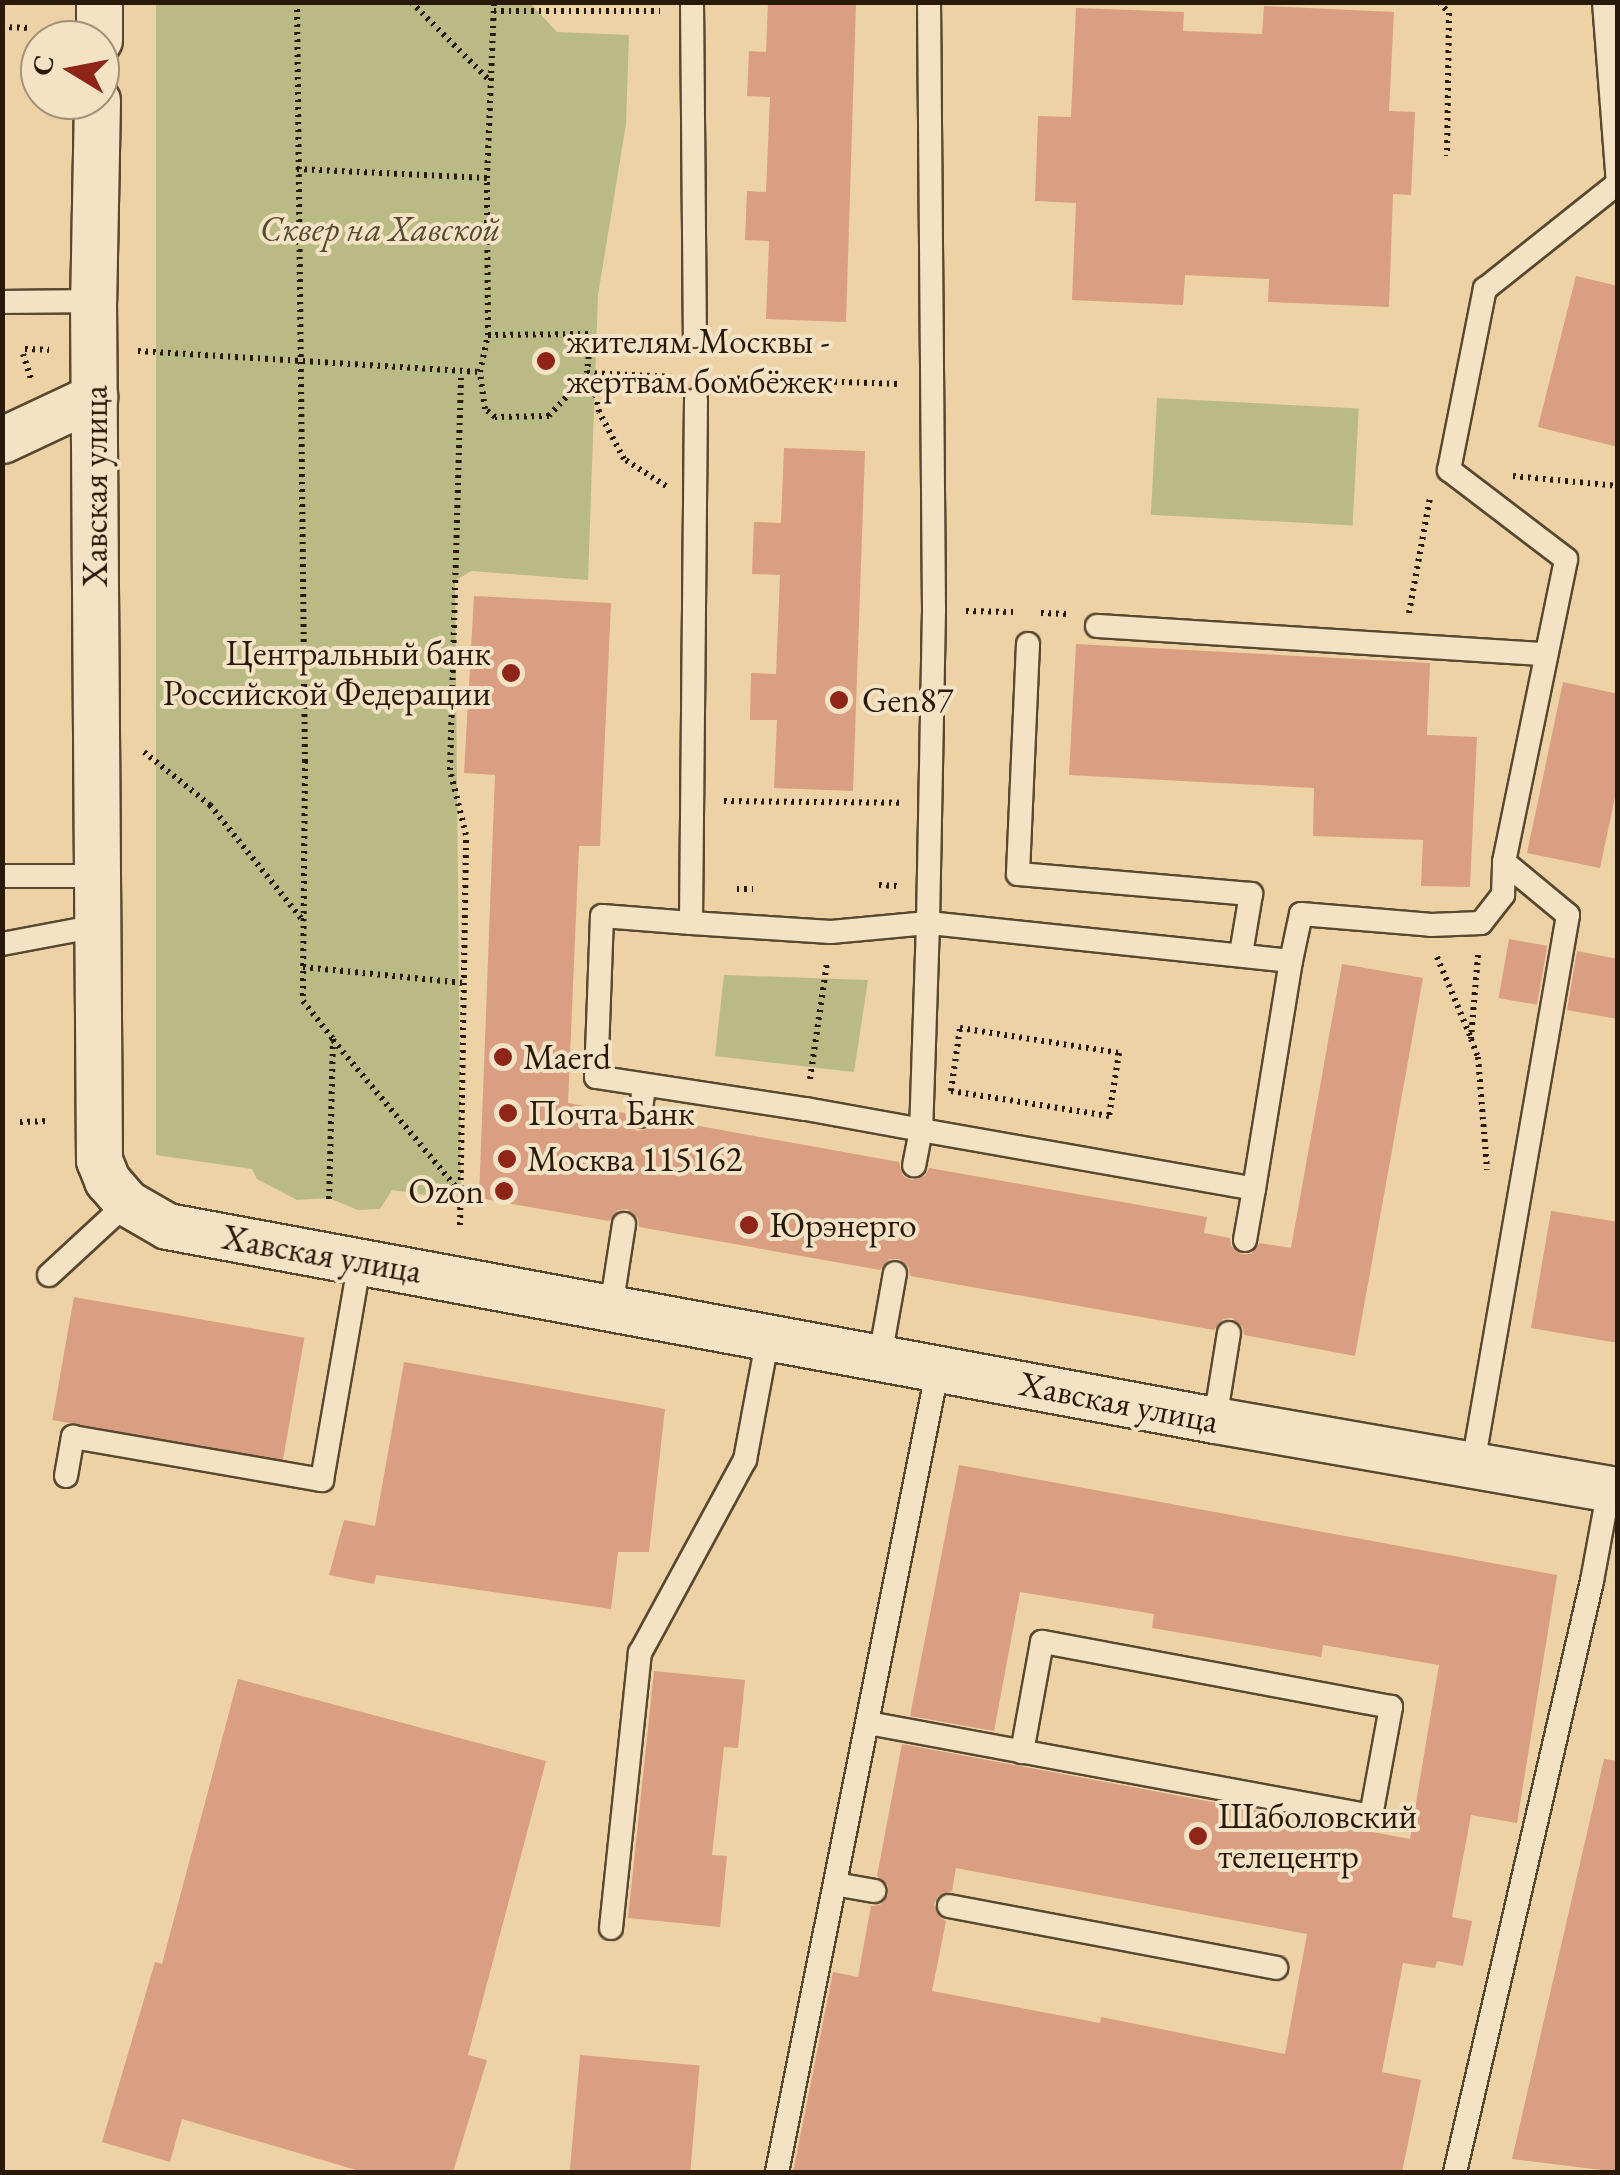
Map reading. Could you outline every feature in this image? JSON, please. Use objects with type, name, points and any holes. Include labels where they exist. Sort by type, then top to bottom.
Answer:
[{"type":"street","name":"Хавская улица","points":[[98,120],[94,397],[99,1160],[107,1180],[127,1204],[166,1226],[1215,1420],[1613,1489]]},
{"type":"street","points":[[2,440],[94,397]]},
{"type":"lane","points":[[914,1165],[921,1130],[932,803],[929,2]]},
{"type":"lane","points":[[1245,1240],[1301,914],[1430,925],[1481,923],[1503,894],[1504,862],[1566,559],[1450,470],[1485,289],[1617,184],[1604,2]]},
{"type":"lane","points":[[692,7],[695,336]]},
{"type":"lane","points":[[2,302],[94,301]]},
{"type":"lane","points":[[691,923],[696,400]]},
{"type":"lane","points":[[1097,626],[1546,654]]},
{"type":"lane","points":[[1028,644],[1018,874],[1251,894],[1241,954]]},
{"type":"lane","points":[[1473,1464],[1568,915],[1504,862]]},
{"type":"lane","points":[[2,876],[97,876]]},
{"type":"lane","points":[[1254,1190],[596,1077],[602,916],[831,932],[928,924],[1291,962]]},
{"type":"lane","points":[[2,944],[98,926]]},
{"type":"lane","points":[[640,1116],[644,1086]]},
{"type":"lane","points":[[50,1275],[127,1204]]},
{"type":"lane","points":[[611,1308],[624,1224]]},
{"type":"lane","points":[[66,1476],[73,1437],[322,1480],[360,1260]]},
{"type":"lane","points":[[880,1357],[894,1273]]},
{"type":"lane","points":[[1215,1420],[1229,1333]]},
{"type":"lane","points":[[611,1928],[640,1653],[745,1460],[768,1337]]},
{"type":"lane","points":[[777,2172],[938,1368]]},
{"type":"lane","points":[[1455,2172],[1613,1489]]},
{"type":"lane","points":[[868,1723],[1022,1752],[1371,1816],[1392,1707],[1042,1642],[1022,1752]]},
{"type":"lane","points":[[836,1884],[874,1891]]},
{"type":"lane","points":[[949,1906],[1276,1968]]},
{"type":"path","points":[[297,2],[302,1002],[461,1193]]},
{"type":"path","points":[[411,2],[491,82]]},
{"type":"path","points":[[1439,2],[1449,13],[1446,156]]},
{"type":"path","points":[[692,7],[494,7],[487,178],[488,335],[480,372],[485,409],[494,417],[549,416],[572,392],[586,389],[596,396],[599,412],[624,459],[660,486],[695,489]]},
{"type":"path","points":[[297,169],[487,178]]},
{"type":"path","points":[[488,335],[591,334],[587,373],[678,377]]},
{"type":"path","points":[[34,388],[24,351],[60,350]]},
{"type":"path","points":[[145,351],[480,372]]},
{"type":"path","points":[[460,1224],[466,835],[450,770],[461,373]]},
{"type":"path","points":[[716,378],[931,385]]},
{"type":"path","points":[[144,752],[210,805],[304,923]]},
{"type":"path","points":[[694,801],[932,803]]},
{"type":"path","points":[[1471,1039],[1481,923]]},
{"type":"path","points":[[1421,955],[1438,957],[1478,1057],[1487,1172]]},
{"type":"path","points":[[304,967],[464,982]]},
{"type":"path","points":[[811,1072],[826,973]]},
{"type":"path","points":[[960,1028],[1120,1054],[1109,1116],[990,1097],[950,1091],[960,1028]]},
{"type":"path","points":[[328,1201],[332,1039]]},
{"type":"path","points":[[20,1122],[49,1121]]},
{"type":"green space","name":"Сквер на Хавской","points":[[156,3],[530,3],[557,32],[629,35],[626,124],[598,295],[588,580],[471,571],[455,581],[461,1200],[392,1190],[380,1209],[358,1210],[329,1198],[297,1200],[257,1179],[252,1169],[156,1155]]},
{"type":"green space","points":[[1157,398],[1359,409],[1353,525],[1151,515]]},
{"type":"green space","points":[[724,975],[868,980],[854,1072],[715,1056]]},
{"type":"building","points":[[768,2],[856,4],[846,322],[766,319],[769,241],[745,240],[747,191],[766,192],[770,97],[747,96],[749,51],[766,52]]},
{"type":"building","points":[[1264,6],[1394,12],[1389,111],[1415,112],[1411,195],[1393,194],[1389,307],[1268,302],[1269,279],[1185,275],[1183,305],[1072,300],[1076,203],[1035,201],[1038,116],[1071,117],[1076,8],[1184,12],[1183,31],[1262,34]]},
{"type":"building","points":[[1576,276],[1618,286],[1618,447],[1538,427]]},
{"type":"building","points":[[784,448],[865,451],[853,791],[774,788],[777,720],[750,720],[751,673],[776,674],[780,575],[752,574],[754,522],[781,523]]},
{"type":"building","points":[[474,596],[611,603],[600,846],[579,846],[568,1103],[625,1113],[627,1123],[637,1131],[647,1129],[655,1118],[899,1162],[903,1176],[912,1180],[925,1176],[929,1168],[1207,1217],[1204,1233],[1230,1238],[1231,1246],[1241,1254],[1251,1254],[1260,1243],[1291,1248],[1342,964],[1423,978],[1355,1356],[1244,1335],[1243,1327],[1232,1318],[1223,1319],[1214,1330],[910,1276],[909,1267],[899,1259],[889,1259],[880,1270],[639,1227],[638,1218],[627,1209],[618,1210],[609,1221],[479,1198],[495,775],[464,773]]},
{"type":"building","points":[[1076,644],[1430,663],[1427,735],[1477,737],[1470,887],[1421,886],[1423,840],[1313,836],[1314,788],[1069,775]]},
{"type":"building","points":[[1563,682],[1618,694],[1618,783],[1600,868],[1527,853]]},
{"type":"building","points":[[1509,939],[1547,946],[1537,1005],[1499,998]]},
{"type":"building","points":[[1577,951],[1618,959],[1618,1019],[1567,1010]]},
{"type":"building","points":[[1551,1211],[1618,1222],[1618,1343],[1531,1328]]},
{"type":"building","points":[[74,1297],[304,1338],[283,1461],[52,1420]]},
{"type":"building","points":[[404,1362],[665,1409],[649,1552],[618,1552],[611,1609],[376,1575],[374,1584],[329,1575],[344,1520],[375,1526]]},
{"type":"building","points":[[959,1465],[1557,1575],[1517,1823],[1471,1815],[1452,1917],[1472,1921],[1463,1966],[1437,1961],[1435,1968],[1403,1963],[1382,2072],[1421,2080],[1402,2172],[793,2172],[833,1972],[858,1977],[871,1906],[880,1905],[888,1895],[888,1885],[877,1876],[902,1744],[1410,1839],[1439,1665],[1323,1645],[1321,1657],[1152,1628],[1154,1614],[1020,1592],[994,1731],[910,1716]],"holes":[[[956,1868],[1307,1934],[1285,2054],[1101,2017],[1100,2023],[932,1991],[946,1921],[939,1917],[934,1904],[938,1896],[952,1891]]]},
{"type":"building","points":[[654,1671],[745,1680],[738,1748],[724,1747],[712,1855],[727,1856],[720,1927],[628,1918]]},
{"type":"building","points":[[238,1679],[546,1761],[468,2055],[487,2060],[453,2172],[363,2172],[182,2119],[170,2162],[102,2142],[155,1962],[162,1964]]},
{"type":"building","points":[[1604,1759],[1618,1761],[1618,2172],[1512,2159]]},
{"type":"building","points":[[580,2055],[700,2065],[690,2172],[570,2172]]},
{"type":"place","name":"жителям Москвы - жертвам бомбёжек","points":[[546,361]]},
{"type":"place","name":"Центральный банк Российской Федерации","points":[[511,673]]},
{"type":"place","name":"Gen87","points":[[839,700]]},
{"type":"place","name":"Maerd","points":[[503,1057]]},
{"type":"place","name":"Почта Банк","points":[[508,1113]]},
{"type":"place","name":"Москва 115162","points":[[507,1159]]},
{"type":"place","name":"Ozon","points":[[504,1191]]},
{"type":"place","name":"Юрэнерго","points":[[749,1225]]},
{"type":"place","name":"Шаболовский телецентр","points":[[1198,1836]]}]
